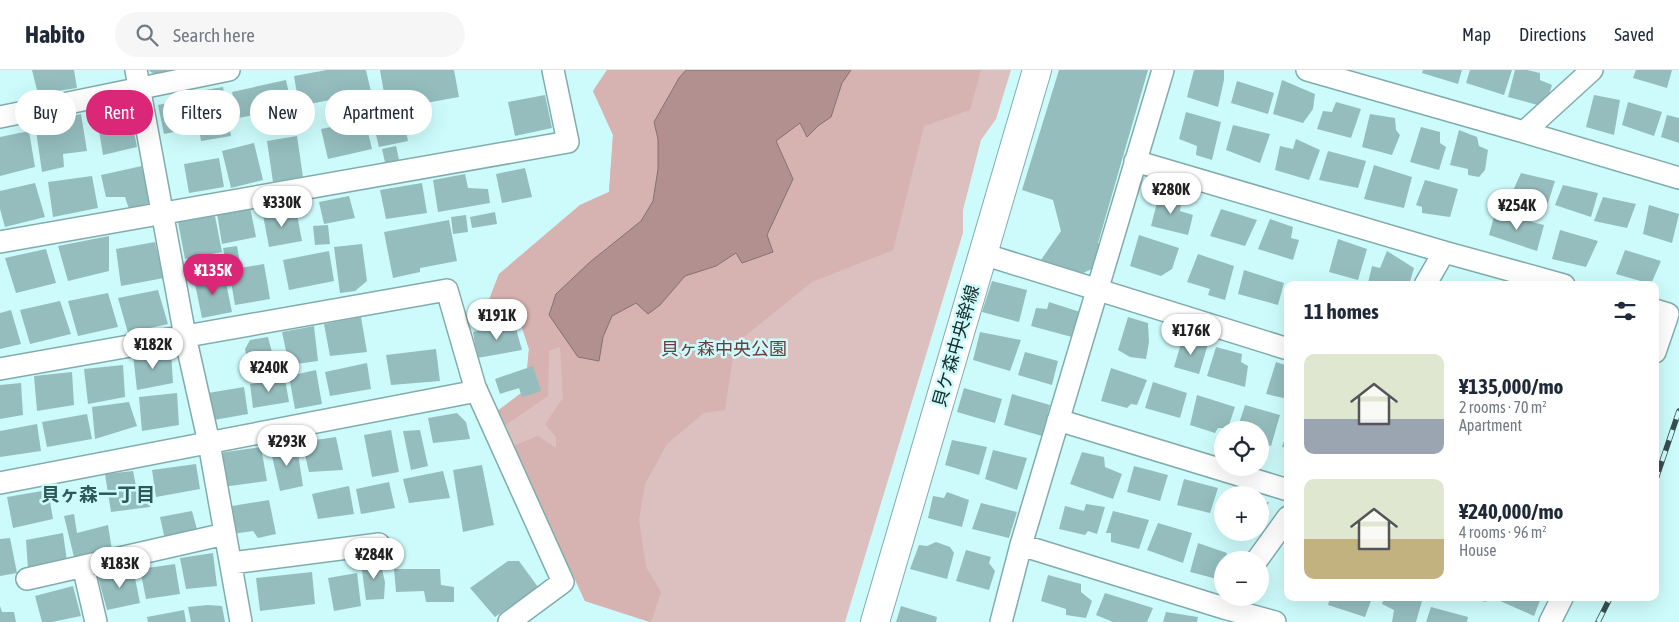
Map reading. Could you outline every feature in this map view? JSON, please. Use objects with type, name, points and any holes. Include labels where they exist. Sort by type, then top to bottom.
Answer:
[{"type":"street","points":[[0,117],[137,80],[228,70]]},
{"type":"street","points":[[0,242],[568,142],[553,70]]},
{"type":"street","name":"貝ケ森中央幹線","points":[[875,622],[1037,70]]},
{"type":"street","points":[[1001,622],[1021,545],[1163,70]]},
{"type":"street","points":[[1306,70],[1679,178]]},
{"type":"street","points":[[1524,132],[1592,70]]},
{"type":"street","points":[[137,80],[185,336],[209,443],[241,622]]},
{"type":"street","points":[[1136,160],[1444,252],[1549,281]]},
{"type":"street","points":[[1427,281],[1444,252]]},
{"type":"street","points":[[983,254],[1284,348]]},
{"type":"street","points":[[0,369],[447,290],[477,391],[563,582],[509,622]]},
{"type":"street","points":[[1659,311],[1668,314],[1659,340]]},
{"type":"street","points":[[0,483],[477,391]]},
{"type":"street","points":[[1058,420],[1284,489]]},
{"type":"street","points":[[1263,551],[1284,523]]},
{"type":"street","points":[[27,579],[225,534]]},
{"type":"street","points":[[231,563],[379,544]]},
{"type":"street","points":[[1021,545],[1214,599]]},
{"type":"street","points":[[83,566],[96,622]]},
{"type":"street","points":[[1550,622],[1560,601]]},
{"type":"street","points":[[1235,606],[1275,622]]},
{"type":"green space","name":"貝ヶ森中央公園","points":[[607,70],[1011,70],[996,119],[981,140],[963,210],[963,233],[845,622],[649,622],[585,601],[496,412],[525,390],[529,349],[518,316],[497,313],[487,305],[499,274],[580,205],[609,192],[613,135],[593,91]]},
{"type":"green space","points":[[607,70],[686,70],[679,78],[654,122],[658,139],[658,169],[653,201],[641,221],[590,262],[599,361],[603,337],[612,316],[636,303],[660,305],[685,276],[716,266],[767,235],[793,179],[776,141],[800,122],[807,137],[831,117],[842,83],[851,70],[981,70],[970,110],[924,126],[893,250],[812,282],[735,344],[725,410],[704,413],[667,444],[645,484],[639,520],[646,567],[661,592],[651,622],[585,601],[513,446],[538,436],[556,448],[556,437],[545,424],[563,398],[560,347],[549,351],[548,396],[503,427],[496,412],[525,390],[529,349],[518,315],[497,313],[487,305],[499,274],[580,205],[609,192],[613,135],[593,91]]},
{"type":"shaded area","points":[[686,70],[851,70],[842,83],[831,117],[807,137],[800,123],[776,141],[793,179],[767,235],[773,252],[742,263],[736,253],[716,266],[685,276],[660,305],[648,314],[636,303],[612,316],[603,337],[599,361],[578,357],[549,315],[556,294],[590,262],[641,221],[653,201],[658,169],[658,139],[654,122],[679,78]]},
{"type":"building","points":[[32,70],[74,70],[77,88],[37,90]]},
{"type":"building","points":[[148,70],[167,70],[167,71],[154,74]]},
{"type":"building","points":[[327,70],[366,70],[371,90],[325,90],[325,101],[315,103],[315,90],[296,90],[294,76]]},
{"type":"building","points":[[380,70],[454,70],[459,97],[432,102],[432,90],[384,90]]},
{"type":"building","points":[[1059,70],[1148,70],[1098,243],[1100,244],[1094,268],[1083,273],[1041,260],[1061,231],[1053,200],[1022,190]]},
{"type":"building","points":[[1194,70],[1224,70],[1224,80],[1218,107],[1187,97]]},
{"type":"building","points":[[1423,70],[1462,70],[1458,84],[1422,73]]},
{"type":"building","points":[[1470,70],[1512,70],[1504,95],[1466,83]]},
{"type":"building","points":[[1515,70],[1540,73],[1540,80],[1552,85],[1545,107],[1508,97]]},
{"type":"building","points":[[1636,70],[1672,70],[1667,88],[1633,78]]},
{"type":"building","points":[[286,80],[288,90],[250,90],[250,116],[240,118],[240,90]]},
{"type":"building","points":[[1282,80],[1315,94],[1313,109],[1303,123],[1273,114]]},
{"type":"building","points":[[1237,81],[1274,93],[1268,114],[1231,103]]},
{"type":"building","points":[[223,87],[223,90],[205,90]]},
{"type":"building","points":[[545,95],[552,128],[515,136],[508,102]]},
{"type":"building","points":[[1594,95],[1620,100],[1614,135],[1586,127]]},
{"type":"building","points":[[1336,102],[1361,109],[1351,138],[1317,129],[1323,111],[1332,112]]},
{"type":"building","points":[[1628,102],[1662,112],[1654,136],[1622,125]]},
{"type":"building","points":[[163,104],[163,129],[158,105]]},
{"type":"building","points":[[1186,112],[1221,122],[1212,160],[1196,155],[1197,146],[1179,139]]},
{"type":"building","points":[[81,114],[87,151],[63,154],[64,167],[42,172],[37,135],[76,135],[76,115]]},
{"type":"building","points":[[1370,114],[1395,118],[1396,130],[1400,135],[1392,155],[1362,147]]},
{"type":"building","points":[[1667,115],[1679,118],[1679,143],[1661,137]]},
{"type":"building","points":[[1233,125],[1270,134],[1260,163],[1226,150]]},
{"type":"building","points":[[1421,127],[1440,132],[1440,143],[1446,147],[1439,170],[1410,162]]},
{"type":"building","points":[[325,128],[325,135],[369,135],[372,149],[328,159],[321,129]]},
{"type":"building","points":[[1459,130],[1477,137],[1479,146],[1488,150],[1485,170],[1479,177],[1468,175],[1468,169],[1450,165]]},
{"type":"building","points":[[15,134],[30,135],[35,167],[0,176],[0,137]]},
{"type":"building","points":[[100,135],[135,135],[137,147],[103,155]]},
{"type":"building","points":[[200,135],[231,135],[231,136],[201,141]]},
{"type":"building","points":[[376,135],[407,135],[408,141],[379,147]]},
{"type":"building","points":[[297,136],[303,177],[273,182],[267,141]]},
{"type":"building","points":[[1296,139],[1320,150],[1309,180],[1275,170],[1280,146],[1293,149]]},
{"type":"building","points":[[254,143],[263,180],[231,188],[222,151]]},
{"type":"building","points":[[396,146],[400,164],[386,167],[382,149]]},
{"type":"building","points":[[1328,151],[1366,161],[1358,188],[1319,180]]},
{"type":"building","points":[[219,158],[224,187],[189,193],[184,164]]},
{"type":"building","points":[[1374,165],[1412,177],[1404,208],[1364,199]]},
{"type":"building","points":[[142,166],[150,203],[129,209],[125,197],[106,197],[101,175]]},
{"type":"building","points":[[525,168],[532,197],[502,203],[496,174]]},
{"type":"building","points":[[1521,173],[1555,181],[1548,203],[1511,195]]},
{"type":"building","points":[[465,174],[468,188],[488,189],[490,203],[438,212],[433,180]]},
{"type":"building","points":[[92,176],[98,208],[53,217],[48,182]]},
{"type":"building","points":[[1425,180],[1458,189],[1450,217],[1422,213],[1422,207],[1416,205]]},
{"type":"building","points":[[35,183],[45,217],[5,227],[0,209],[0,191]]},
{"type":"building","points":[[422,183],[427,213],[386,219],[380,190]]},
{"type":"building","points":[[1563,185],[1598,193],[1591,217],[1555,205]]},
{"type":"building","points":[[1160,191],[1182,197],[1180,211],[1193,215],[1188,235],[1151,226]]},
{"type":"building","points":[[349,196],[355,218],[324,224],[319,202]]},
{"type":"building","points":[[1603,197],[1636,204],[1627,228],[1594,221]]},
{"type":"building","points":[[1649,205],[1679,214],[1672,243],[1643,234]]},
{"type":"building","points":[[250,207],[256,237],[222,244],[217,213]]},
{"type":"building","points":[[296,209],[302,241],[269,247],[263,215]]},
{"type":"building","points":[[1221,209],[1257,220],[1245,246],[1210,236]]},
{"type":"building","points":[[495,212],[497,224],[472,228],[470,217]]},
{"type":"building","points":[[1495,213],[1544,225],[1537,251],[1489,235]]},
{"type":"building","points":[[466,215],[468,232],[453,234],[451,217]]},
{"type":"building","points":[[215,216],[222,252],[185,259],[178,222]]},
{"type":"building","points":[[1270,219],[1293,227],[1291,238],[1299,240],[1293,260],[1258,249]]},
{"type":"building","points":[[449,220],[457,261],[420,268],[420,272],[393,278],[384,232]]},
{"type":"building","points":[[328,225],[330,244],[315,245],[313,226]]},
{"type":"building","points":[[1560,230],[1598,241],[1586,267],[1552,259]]},
{"type":"building","points":[[1139,235],[1179,248],[1172,269],[1161,276],[1130,266]]},
{"type":"building","points":[[109,236],[109,271],[68,281],[58,246]]},
{"type":"building","points":[[1338,239],[1367,249],[1358,280],[1329,272]]},
{"type":"building","points":[[155,242],[164,278],[121,286],[116,249]]},
{"type":"building","points":[[362,244],[367,281],[355,291],[340,293],[334,247]]},
{"type":"building","points":[[237,246],[240,263],[226,265],[223,248]]},
{"type":"building","points":[[46,249],[56,283],[16,293],[5,258]]},
{"type":"building","points":[[1625,250],[1661,261],[1652,281],[1640,281],[1616,274]]},
{"type":"building","points":[[329,251],[334,281],[289,290],[283,260]]},
{"type":"building","points":[[1387,251],[1414,268],[1410,281],[1368,281],[1372,266],[1380,268]]},
{"type":"building","points":[[1198,254],[1234,266],[1225,300],[1208,295],[1210,289],[1187,282]]},
{"type":"building","points":[[264,264],[270,299],[235,305],[229,270]]},
{"type":"building","points":[[1244,270],[1284,283],[1278,305],[1238,294]]},
{"type":"building","points":[[224,273],[232,312],[202,318],[194,279]]},
{"type":"building","points":[[992,281],[1027,290],[1019,322],[982,312]]},
{"type":"building","points":[[158,290],[168,324],[128,333],[118,298]]},
{"type":"building","points":[[108,293],[118,327],[78,336],[68,301]]},
{"type":"building","points":[[60,301],[71,334],[30,344],[20,310]]},
{"type":"building","points":[[1049,302],[1080,312],[1072,337],[1031,326],[1036,308],[1047,309]]},
{"type":"building","points":[[11,310],[21,344],[0,349],[0,313]]},
{"type":"building","points":[[361,317],[367,352],[330,356],[324,324]]},
{"type":"building","points":[[1128,317],[1148,323],[1149,342],[1146,359],[1130,357],[1118,350]]},
{"type":"building","points":[[514,322],[522,350],[477,358],[473,332]]},
{"type":"building","points":[[314,326],[318,361],[289,365],[282,332]]},
{"type":"building","points":[[980,332],[1021,340],[1010,371],[973,360]]},
{"type":"building","points":[[268,337],[275,364],[249,368],[245,349],[250,340]]},
{"type":"building","points":[[1182,340],[1208,344],[1199,374],[1174,367]]},
{"type":"building","points":[[1216,347],[1242,354],[1241,362],[1248,366],[1245,387],[1207,376]]},
{"type":"building","points":[[436,349],[440,381],[391,385],[386,355]]},
{"type":"building","points":[[171,352],[173,383],[137,390],[133,355]]},
{"type":"building","points":[[1025,352],[1058,361],[1052,385],[1018,375]]},
{"type":"building","points":[[1276,362],[1284,365],[1284,398],[1266,394]]},
{"type":"building","points":[[367,363],[371,389],[330,396],[325,372]]},
{"type":"building","points":[[123,365],[125,397],[88,404],[84,369]]},
{"type":"building","points":[[533,366],[541,391],[522,397],[519,388],[500,394],[495,379]]},
{"type":"building","points":[[1111,368],[1147,380],[1137,405],[1131,404],[1127,408],[1101,401]]},
{"type":"building","points":[[316,370],[322,404],[295,409],[289,376]]},
{"type":"building","points":[[72,372],[74,405],[37,411],[34,376]]},
{"type":"building","points":[[285,379],[289,402],[253,408],[250,384]]},
{"type":"building","points":[[1153,382],[1187,393],[1180,418],[1145,408]]},
{"type":"building","points":[[21,383],[23,415],[0,419],[0,385]]},
{"type":"building","points":[[244,387],[248,414],[214,420],[208,393]]},
{"type":"building","points":[[964,388],[1002,399],[995,423],[957,412]]},
{"type":"building","points":[[177,393],[179,425],[142,431],[139,397]]},
{"type":"building","points":[[1012,394],[1050,405],[1042,436],[1004,425]]},
{"type":"building","points":[[1197,395],[1235,407],[1230,421],[1214,421],[1214,433],[1190,425]]},
{"type":"building","points":[[129,402],[137,426],[95,439],[92,407]]},
{"type":"building","points":[[1245,405],[1280,415],[1271,446],[1269,445],[1269,421],[1240,421]]},
{"type":"building","points":[[457,413],[466,422],[470,439],[433,443],[428,418]]},
{"type":"building","points":[[87,414],[92,439],[47,447],[42,422]]},
{"type":"building","points":[[37,424],[41,451],[0,457],[0,431]]},
{"type":"building","points":[[391,430],[399,472],[372,477],[364,435]]},
{"type":"building","points":[[420,430],[428,466],[411,470],[403,431]]},
{"type":"building","points":[[336,437],[343,470],[309,472],[302,442]]},
{"type":"building","points":[[952,440],[987,447],[979,475],[945,465]]},
{"type":"building","points":[[292,443],[293,453],[298,454],[303,486],[280,491],[270,447]]},
{"type":"building","points":[[261,447],[267,481],[222,487],[219,453]]},
{"type":"building","points":[[993,450],[1027,458],[1017,490],[985,479]]},
{"type":"building","points":[[1082,452],[1104,457],[1105,467],[1122,474],[1113,499],[1070,484]]},
{"type":"building","points":[[196,464],[200,489],[156,497],[152,470]]},
{"type":"building","points":[[482,465],[494,525],[463,532],[453,470]]},
{"type":"building","points":[[1134,466],[1168,475],[1160,501],[1127,492]]},
{"type":"building","points":[[133,471],[137,491],[147,489],[150,507],[111,512],[105,474]]},
{"type":"building","points":[[443,471],[450,498],[409,503],[403,479]]},
{"type":"building","points":[[1184,479],[1214,487],[1214,500],[1210,513],[1177,505]]},
{"type":"building","points":[[389,482],[395,508],[361,514],[356,489]]},
{"type":"building","points":[[349,486],[354,514],[318,519],[312,494]]},
{"type":"building","points":[[48,490],[53,519],[13,528],[7,497]]},
{"type":"building","points":[[947,492],[969,500],[962,527],[928,518],[933,496],[944,498]]},
{"type":"building","points":[[269,500],[276,534],[258,538],[253,531],[232,534],[229,515],[232,506]]},
{"type":"building","points":[[981,503],[1017,512],[1009,538],[972,529]]},
{"type":"building","points":[[1086,504],[1105,507],[1097,534],[1088,531],[1085,535],[1059,529],[1065,506],[1084,511]]},
{"type":"building","points":[[192,511],[198,533],[165,540],[160,517]]},
{"type":"building","points":[[1113,511],[1149,520],[1139,549],[1111,542],[1111,533],[1106,533]]},
{"type":"building","points":[[74,514],[77,533],[108,525],[112,550],[74,557],[64,516]]},
{"type":"building","points":[[1158,523],[1192,533],[1183,563],[1147,550]]},
{"type":"building","points":[[63,533],[67,561],[28,569],[26,540]]},
{"type":"building","points":[[10,538],[17,573],[0,576],[0,539]]},
{"type":"building","points":[[936,542],[950,547],[954,553],[947,579],[910,569],[919,545],[927,546]]},
{"type":"building","points":[[1198,543],[1221,551],[1214,551],[1214,578],[1190,572]]},
{"type":"building","points":[[966,550],[991,557],[989,563],[995,571],[989,590],[956,581]]},
{"type":"building","points":[[213,553],[217,586],[186,589],[180,558]]},
{"type":"building","points":[[380,560],[385,582],[384,599],[366,600],[361,563]]},
{"type":"building","points":[[508,561],[519,561],[538,587],[495,617],[470,588]]},
{"type":"building","points":[[175,564],[180,594],[146,599],[140,569]]},
{"type":"building","points":[[133,568],[140,603],[107,610],[98,577]]},
{"type":"building","points":[[394,569],[440,569],[441,585],[454,587],[454,602],[426,602],[424,591],[396,592]]},
{"type":"building","points":[[312,572],[315,604],[260,611],[256,578]]},
{"type":"building","points":[[357,573],[361,606],[334,611],[328,578]]},
{"type":"building","points":[[1048,575],[1081,584],[1081,592],[1092,601],[1086,618],[1066,615],[1066,609],[1041,601]]},
{"type":"building","points":[[73,586],[81,616],[52,622],[42,622],[35,596]]},
{"type":"building","points":[[1105,593],[1153,608],[1147,622],[1113,622],[1096,615]]},
{"type":"building","points":[[1329,601],[1371,601],[1365,617],[1328,605]]},
{"type":"building","points":[[1383,601],[1422,601],[1416,622],[1392,622],[1394,610],[1382,604]]},
{"type":"building","points":[[1500,601],[1540,601],[1534,616]]},
{"type":"building","points":[[0,606],[2,612],[14,612],[16,622],[0,622]]},
{"type":"building","points":[[222,606],[225,622],[191,622],[188,607]]},
{"type":"building","points":[[901,606],[937,617],[936,622],[896,622]]},
{"type":"building","points":[[1431,607],[1468,617],[1467,622],[1426,622]]},
{"type":"building","points":[[184,610],[186,622],[148,622],[147,617]]},
{"type":"building","points":[[1166,612],[1198,617],[1197,622],[1163,622]]},
{"type":"railway","points":[[1659,470],[1679,411]]},
{"type":"railway","points":[[1598,622],[1608,601]]},
{"type":"district","name":"貝ヶ森一丁目","points":[[98,494]]}]
